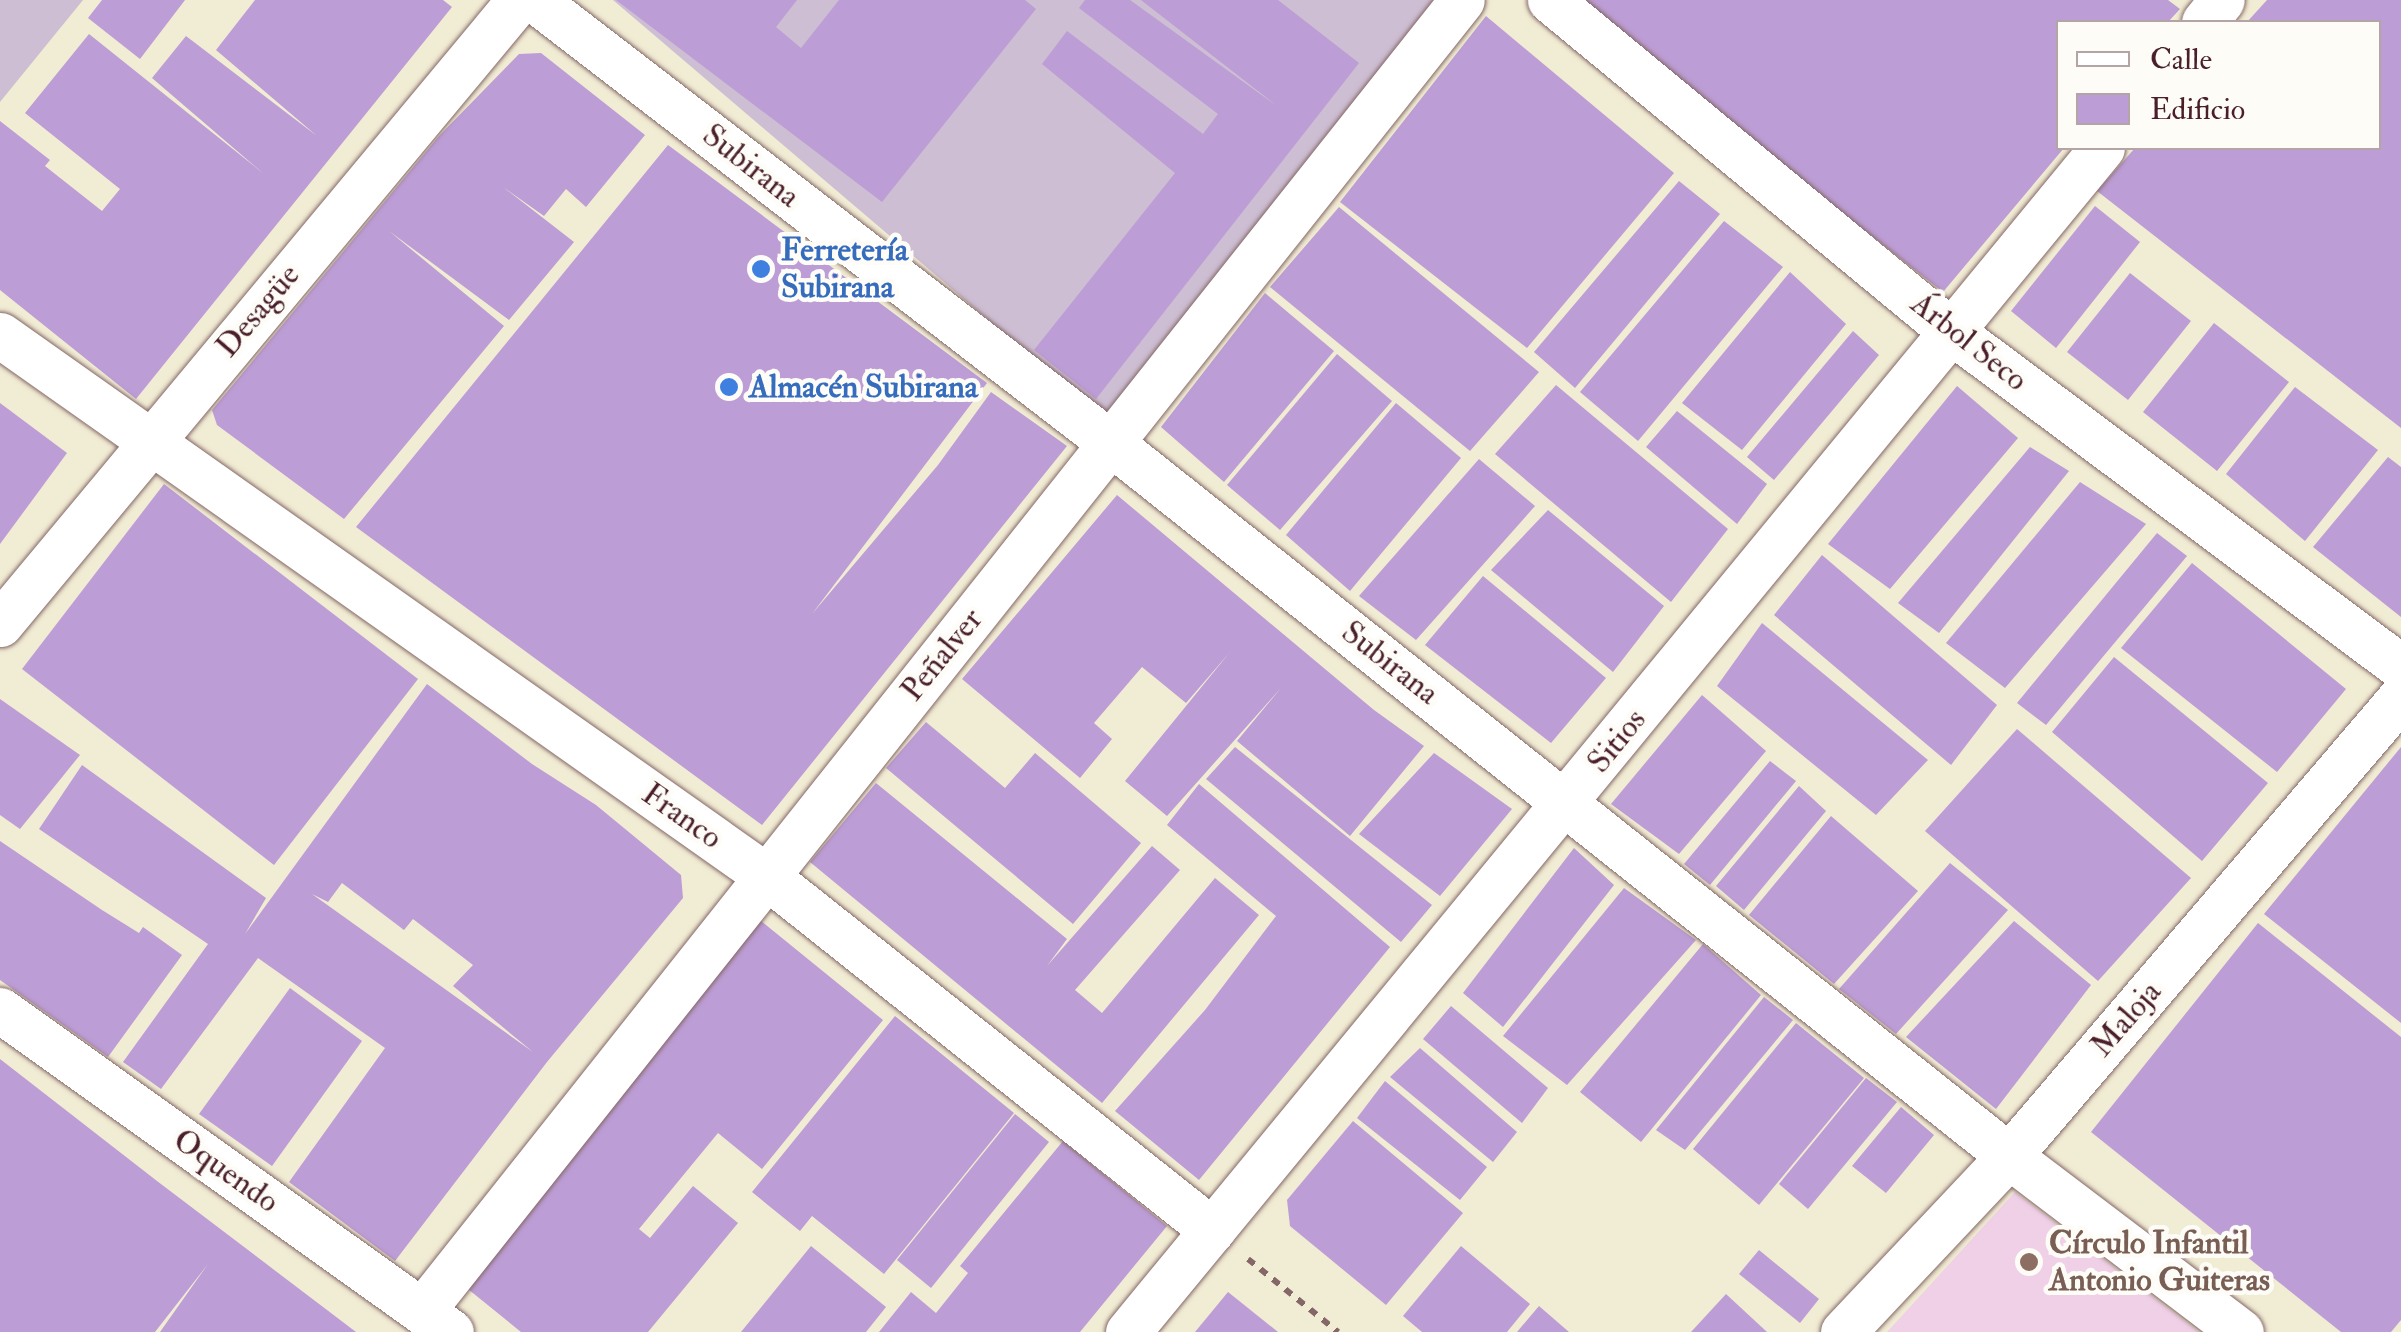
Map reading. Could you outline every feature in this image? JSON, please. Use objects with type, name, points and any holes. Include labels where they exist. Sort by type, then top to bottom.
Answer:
[{"type":"street","name":"Desagüe","points":[[0,624],[519,0]]},
{"type":"street","name":"Subirana","points":[[535,0],[1112,444],[2009,1156],[2241,1332]]},
{"type":"street","name":"Peñalver","points":[[437,1321],[765,874],[1112,444],[1462,0]]},
{"type":"street","name":"Árbol Seco","points":[[1550,0],[1952,332],[2401,667]]},
{"type":"street","points":[[2206,20],[2222,0]]},
{"type":"street","name":"Sitios","points":[[1128,1332],[2100,150]]},
{"type":"street","name":"Franco","points":[[0,335],[147,443],[765,874],[1212,1230]]},
{"type":"street","name":"Maloja","points":[[1843,1332],[2009,1156],[2401,697]]},
{"type":"street","name":"Oquendo","points":[[0,1010],[437,1321]]},
{"type":"path","points":[[1212,1230],[1338,1332]]},
{"type":"shaded area","points":[[0,0],[83,0],[0,102]]},
{"type":"shaded area","points":[[613,0],[1446,0],[1107,421]]},
{"type":"shaded area","name":"Círculo Infantil Antonio Guiteras","points":[[2015,1192],[2199,1332],[1887,1332]]},
{"type":"building","points":[[102,0],[185,0],[140,59],[88,18]]},
{"type":"building","points":[[255,0],[443,0],[452,7],[136,399],[0,290],[0,121],[50,160],[45,166],[102,211],[120,189],[25,113],[89,34],[264,174],[152,78],[186,36],[317,136],[216,50]]},
{"type":"building","points":[[616,0],[797,0],[776,27],[801,48],[839,0],[1025,0],[1036,9],[882,202]]},
{"type":"building","points":[[1085,0],[1130,0],[1277,106],[1141,0],[1278,0],[1359,63],[1096,399],[1034,350],[1175,173],[1042,64],[1067,31],[1203,134],[1218,114],[1079,8]]},
{"type":"building","points":[[1571,0],[2168,0],[2180,9],[2170,20],[2056,20],[2056,150],[2062,150],[1943,292]]},
{"type":"building","points":[[2267,0],[2401,0],[2401,428],[2097,191],[2133,150],[2381,150],[2381,20],[2249,20]]},
{"type":"building","points":[[1486,16],[1674,173],[1527,348],[1340,202]]},
{"type":"building","points":[[541,53],[645,135],[586,207],[566,189],[544,216],[503,187],[574,242],[509,320],[389,231],[504,326],[344,519],[217,425],[212,410],[439,136],[519,54]]},
{"type":"building","points":[[668,145],[987,383],[812,614],[938,465],[991,392],[1067,446],[762,825],[356,527]]},
{"type":"building","points":[[1679,181],[1720,214],[1575,388],[1534,352]]},
{"type":"building","points":[[2095,206],[2140,242],[2056,348],[2011,311]]},
{"type":"building","points":[[1339,207],[1539,372],[1470,451],[1270,287]]},
{"type":"building","points":[[1724,221],[1783,267],[1638,441],[1580,392]]},
{"type":"building","points":[[1790,272],[1846,324],[1742,450],[1682,403]]},
{"type":"building","points":[[2130,273],[2191,321],[2128,400],[2067,352]]},
{"type":"building","points":[[1265,293],[1334,351],[1224,482],[1161,427]]},
{"type":"building","points":[[2214,323],[2289,382],[2217,471],[2143,412]]},
{"type":"building","points":[[1853,331],[1879,355],[1774,480],[1747,457]]},
{"type":"building","points":[[1337,354],[1392,401],[1280,530],[1227,485]]},
{"type":"building","points":[[1556,385],[1728,529],[1671,602],[1495,454]]},
{"type":"building","points":[[1957,386],[2018,438],[1890,589],[1828,544]]},
{"type":"building","points":[[2295,387],[2378,450],[2305,541],[2226,474]]},
{"type":"building","points":[[0,403],[67,453],[0,544]]},
{"type":"building","points":[[1396,403],[1461,458],[1350,591],[1286,535]]},
{"type":"building","points":[[1677,411],[1767,484],[1737,524],[1646,447]]},
{"type":"building","points":[[2030,447],[2069,471],[1939,633],[1898,603]]},
{"type":"building","points":[[2388,457],[2401,467],[2401,617],[2313,547]]},
{"type":"building","points":[[1479,459],[1535,506],[1416,640],[1359,596]]},
{"type":"building","points":[[2080,482],[2146,524],[2005,688],[1946,643]]},
{"type":"building","points":[[164,484],[418,679],[274,865],[22,669]]},
{"type":"building","points":[[1117,495],[1374,710],[1424,746],[1350,836],[1237,741],[1281,688],[1167,816],[1125,781],[1230,652],[1186,703],[1142,667],[1094,723],[1112,739],[1080,778],[962,679]]},
{"type":"building","points":[[1548,510],[1664,606],[1613,672],[1491,570]]},
{"type":"building","points":[[2157,533],[2187,556],[2046,725],[2017,703]]},
{"type":"building","points":[[1822,555],[1997,705],[1951,765],[1774,615]]},
{"type":"building","points":[[2192,563],[2346,689],[2277,772],[2121,648]]},
{"type":"building","points":[[1483,576],[1606,678],[1551,743],[1425,645]]},
{"type":"building","points":[[1762,623],[1928,760],[1876,815],[1717,686]]},
{"type":"building","points":[[2114,657],[2268,783],[2202,861],[2052,732]]},
{"type":"building","points":[[427,684],[532,764],[596,805],[681,875],[683,898],[547,1062],[395,1261],[289,1182],[385,1048],[258,958],[161,1089],[123,1062],[208,944],[39,829],[82,765],[266,898],[245,934]],"holes":[[[342,883],[404,930],[413,919],[473,965],[453,986],[533,1052],[312,894],[328,902]]]},
{"type":"building","points":[[1702,695],[1766,751],[1679,854],[1611,804]]},
{"type":"building","points":[[0,699],[80,755],[20,829],[0,815]]},
{"type":"building","points":[[926,722],[1005,788],[1035,753],[1141,843],[1073,924],[886,768]]},
{"type":"building","points":[[2017,729],[2191,878],[2098,981],[1925,831]]},
{"type":"building","points":[[1235,747],[1432,905],[1401,942],[1206,779]]},
{"type":"building","points":[[2401,747],[2401,1023],[2264,914]]},
{"type":"building","points":[[1434,753],[1512,809],[1440,896],[1359,834]]},
{"type":"building","points":[[1770,761],[1796,781],[1710,885],[1684,864]]},
{"type":"building","points":[[876,783],[1067,939],[1047,966],[1152,846],[1180,870],[1075,990],[1102,1013],[1215,878],[1259,915],[1102,1103],[810,862]]},
{"type":"building","points":[[1199,784],[1390,947],[1199,1180],[1115,1111],[1205,1010],[1276,916],[1167,825]]},
{"type":"building","points":[[1799,786],[1826,811],[1744,910],[1716,886]]},
{"type":"building","points":[[1831,816],[1918,891],[1834,984],[1749,915]]},
{"type":"building","points":[[0,841],[102,910],[139,933],[143,927],[182,955],[108,1057],[0,980]]},
{"type":"building","points":[[1574,848],[1614,885],[1503,1027],[1463,993]]},
{"type":"building","points":[[1950,863],[2008,910],[1896,1034],[1839,989]]},
{"type":"building","points":[[1624,888],[1696,940],[1567,1085],[1503,1036]]},
{"type":"building","points":[[760,920],[883,1020],[762,1169],[718,1133],[639,1229],[650,1238],[693,1186],[738,1223],[648,1332],[521,1332],[463,1285]]},
{"type":"building","points":[[2014,921],[2091,985],[1996,1109],[1906,1037]]},
{"type":"building","points":[[2258,923],[2401,1037],[2401,1320],[2391,1332],[2341,1332],[2091,1132]]},
{"type":"building","points":[[1703,944],[1761,995],[1641,1142],[1580,1092]]},
{"type":"building","points":[[290,988],[362,1041],[272,1166],[199,1114]]},
{"type":"building","points":[[1764,997],[1793,1020],[1685,1150],[1656,1130]]},
{"type":"building","points":[[1451,1006],[1548,1088],[1522,1123],[1423,1039]]},
{"type":"building","points":[[895,1016],[1014,1113],[884,1274],[812,1216],[800,1231],[752,1192]]},
{"type":"building","points":[[1796,1023],[1864,1078],[1759,1205],[1693,1149]]},
{"type":"building","points":[[1420,1048],[1517,1132],[1493,1162],[1390,1077]]},
{"type":"building","points":[[0,1059],[356,1332],[160,1332],[208,1264],[155,1332],[0,1332]]},
{"type":"building","points":[[1866,1078],[1897,1102],[1808,1209],[1779,1184]]},
{"type":"building","points":[[1385,1081],[1487,1167],[1460,1200],[1357,1118]]},
{"type":"building","points":[[1901,1107],[1934,1135],[1886,1193],[1852,1166]]},
{"type":"building","points":[[1015,1114],[1049,1142],[931,1288],[897,1260]]},
{"type":"building","points":[[1353,1121],[1463,1213],[1386,1305],[1290,1226],[1287,1200]]},
{"type":"building","points":[[1063,1141],[1167,1226],[1080,1332],[879,1332],[911,1292],[936,1313],[968,1273],[960,1266]]},
{"type":"building","points":[[811,1246],[886,1307],[866,1332],[741,1332]]},
{"type":"building","points":[[1461,1246],[1530,1304],[1507,1332],[1422,1332],[1403,1316]]},
{"type":"building","points":[[1759,1250],[1819,1299],[1800,1323],[1739,1274]]},
{"type":"building","points":[[1228,1292],[1278,1332],[1195,1332]]},
{"type":"building","points":[[1726,1294],[1767,1332],[1691,1332]]},
{"type":"building","points":[[1539,1306],[1569,1332],[1517,1332]]},
{"type":"place","name":"Ferretería Subirana","points":[[761,269]]},
{"type":"place","name":"Almacén Subirana","points":[[729,387]]},
{"type":"place","name":"Círculo Infantil Antonio Guiteras","points":[[2029,1262]]}]
